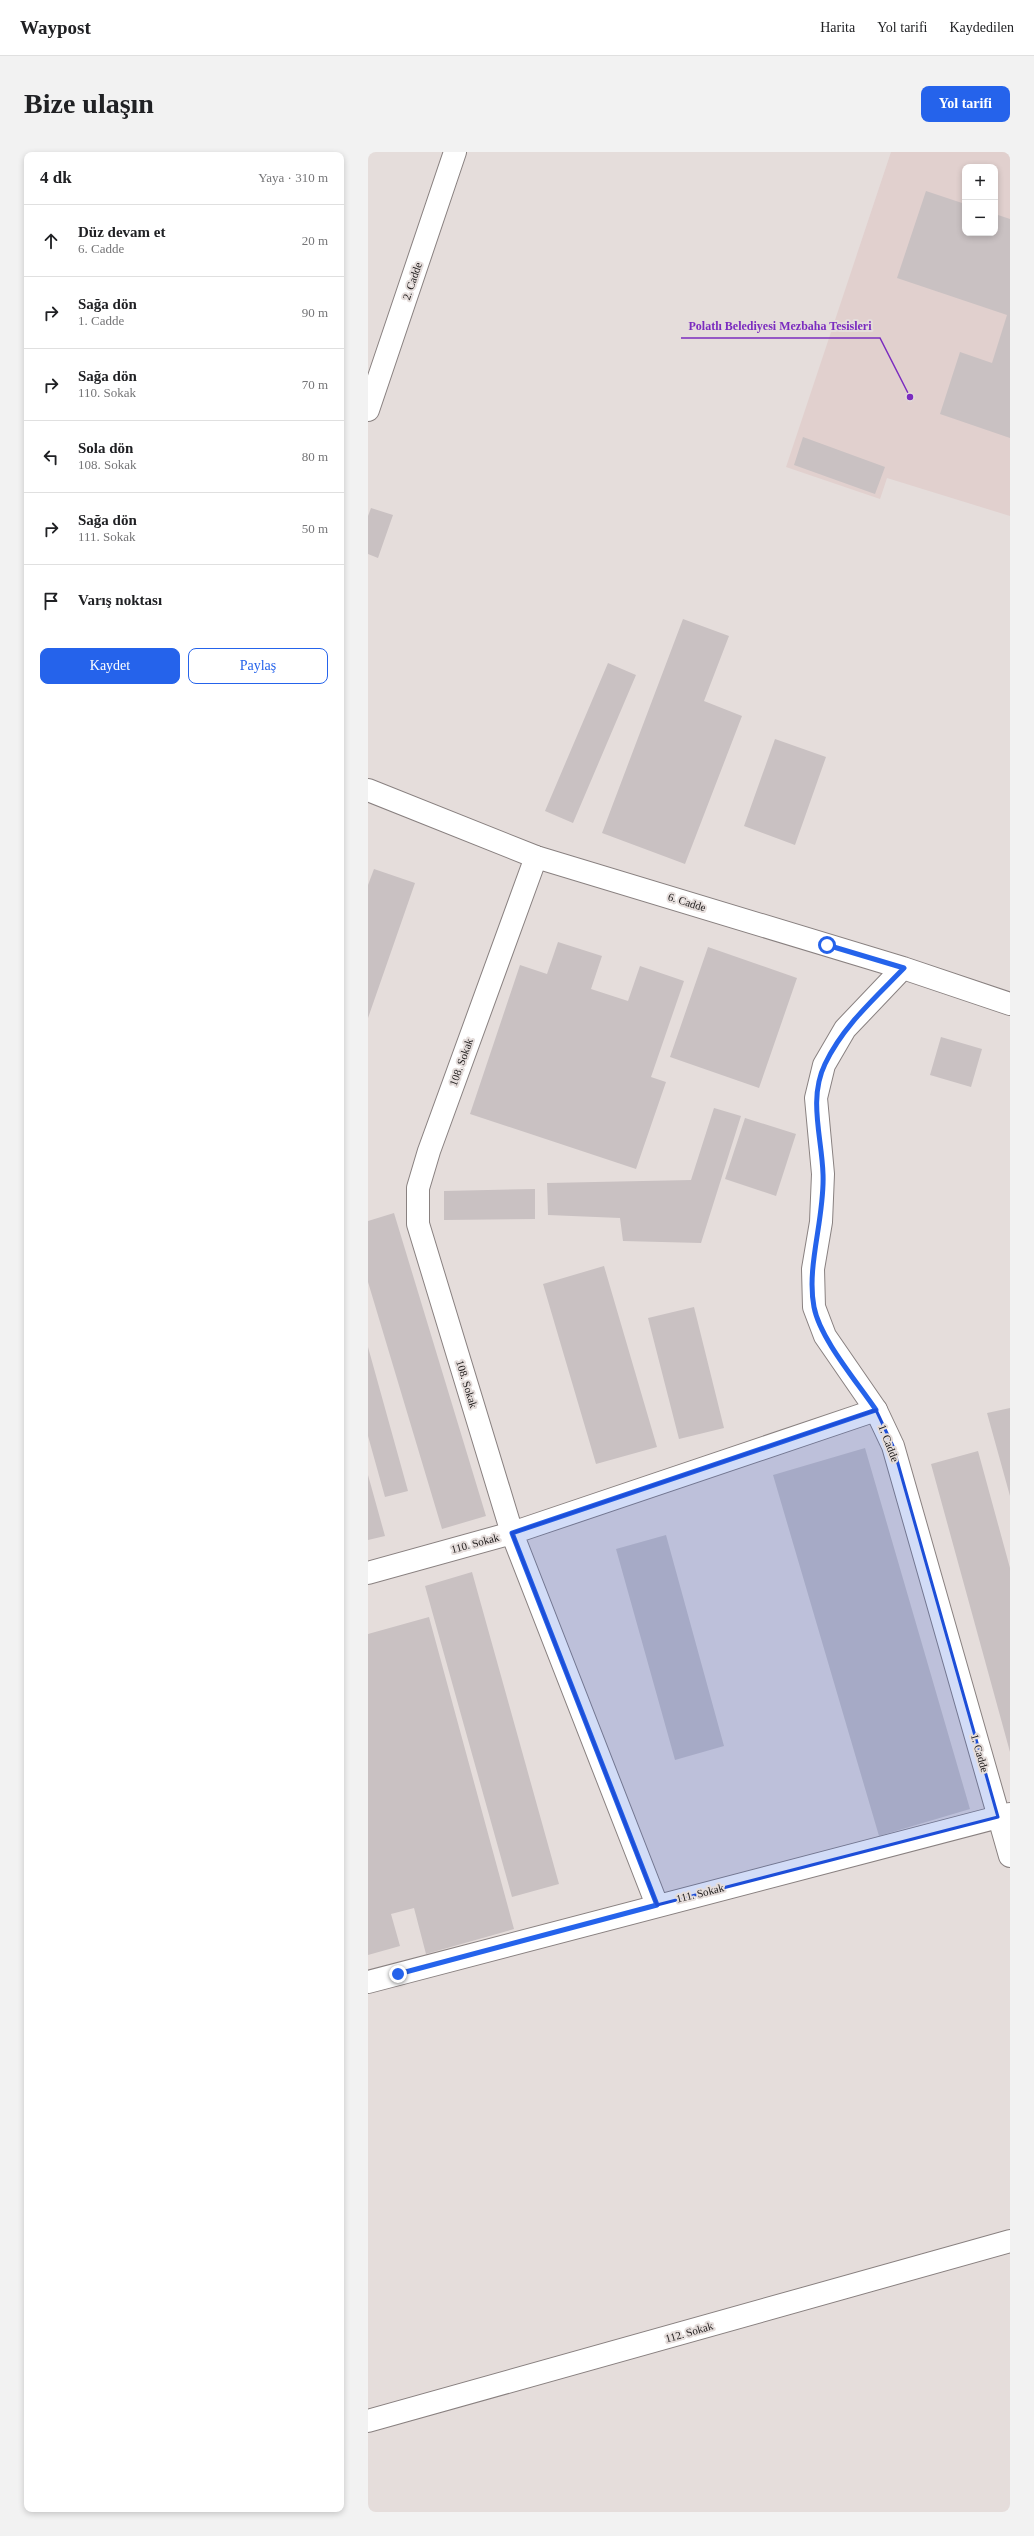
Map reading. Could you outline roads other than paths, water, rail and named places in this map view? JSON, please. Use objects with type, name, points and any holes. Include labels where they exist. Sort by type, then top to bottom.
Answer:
[{"type":"street","name":"2. Cadde","points":[[368,410],[455,152]]},
{"type":"street","name":"6. Cadde","points":[[368,790],[536,857],[904,968],[1010,1004]]},
{"type":"street","name":"108. Sokak","points":[[536,857],[418,1188],[418,1224],[512,1533],[657,1905]]},
{"type":"street","name":"1. Cadde","points":[[904,968],[845,1029],[824,1065],[816,1098],[824,1174],[821,1222],[812,1269],[814,1307],[825,1336],[876,1410],[893,1446],[1004,1816],[1010,1856]]},
{"type":"street","name":"110. Sokak","points":[[368,1573],[512,1533],[876,1410]]},
{"type":"street","name":"111. Sokak","points":[[368,1982],[657,1905],[1004,1816]]},
{"type":"street","name":"112. Sokak","points":[[368,2421],[1010,2241]]},
{"type":"place","name":"Polatlı Belediyesi Mezbaha Tesisleri","points":[[910,397]]}]
